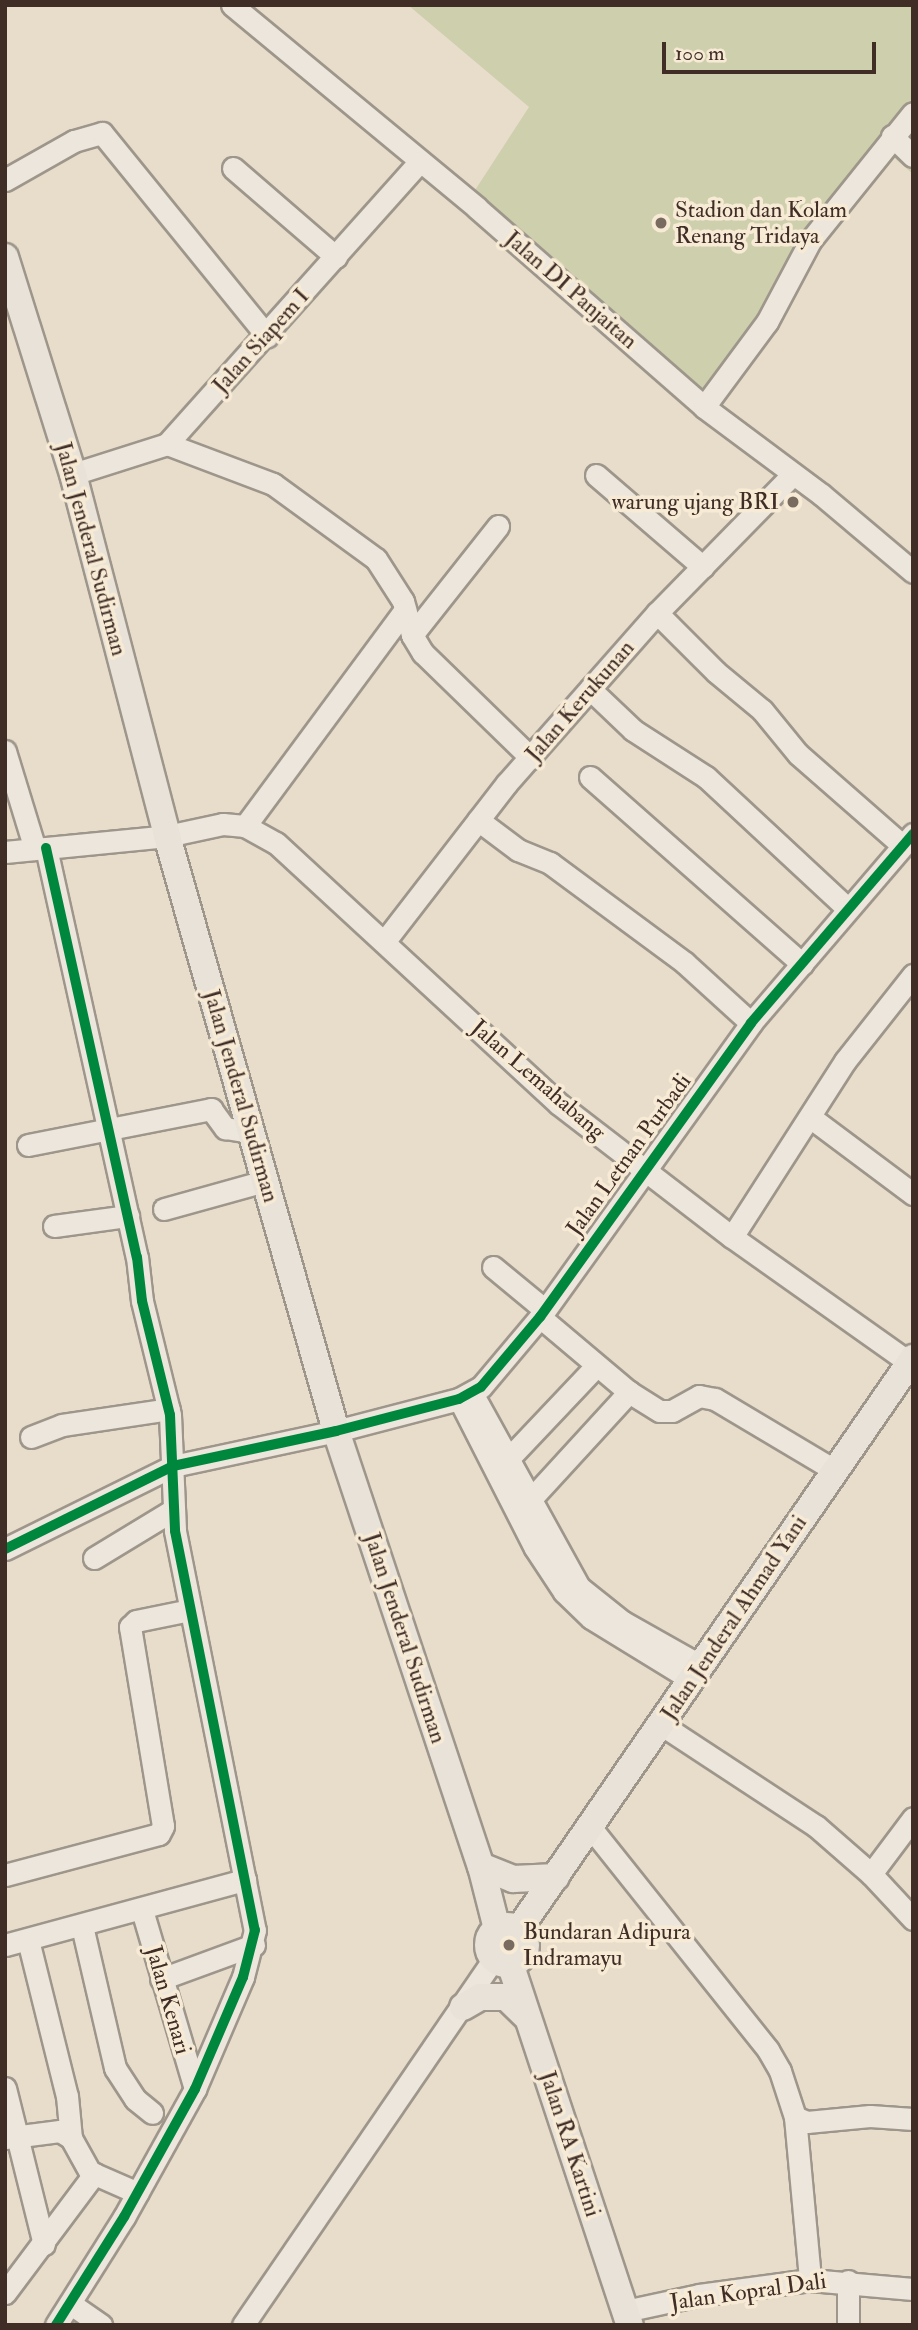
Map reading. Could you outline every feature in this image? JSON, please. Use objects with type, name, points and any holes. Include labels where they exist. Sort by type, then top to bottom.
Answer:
[{"type":"main road","name":"Jalan Jenderal Sudirman","points":[[5,257],[73,474],[167,836],[336,1431],[481,1866],[508,1929]]},
{"type":"main road","name":"Jalan Jenderal Ahmad Yani","points":[[508,1929],[556,1877],[592,1828],[834,1469],[912,1362]]},
{"type":"main road","points":[[481,1866],[513,1879],[556,1877]]},
{"type":"main road","points":[[502,1961],[526,1948],[508,1929]]},
{"type":"main road","name":"Jalan RA Kartini","points":[[502,1961],[529,2019],[627,2318]]},
{"type":"main road","points":[[463,2007],[480,1997],[506,1997],[529,2019]]},
{"type":"street","name":"Jalan DI Panjaitan","points":[[232,5],[704,407],[913,572]]},
{"type":"street","points":[[704,407],[767,322],[810,241],[913,113]]},
{"type":"street","points":[[5,180],[74,141],[102,133],[267,336]]},
{"type":"street","points":[[892,136],[913,156]]},
{"type":"street","name":"Jalan Siapem I","points":[[73,474],[167,444],[267,336],[418,163]]},
{"type":"street","points":[[233,168],[336,257]]},
{"type":"street","points":[[167,444],[273,484],[334,525],[383,566],[405,610],[412,635],[433,664],[531,758]]},
{"type":"street","points":[[596,475],[703,567]]},
{"type":"street","name":"Jalan Kerukunan","points":[[384,942],[478,820],[590,689],[657,613],[792,475]]},
{"type":"street","points":[[412,635],[498,526]]},
{"type":"street","points":[[245,826],[405,610]]},
{"type":"street","points":[[657,613],[716,673],[762,710],[798,754],[907,839]]},
{"type":"street","points":[[590,689],[633,730],[706,777],[846,907]]},
{"type":"street","points":[[5,751],[40,849],[128,1216],[142,1301],[169,1409],[173,1486],[190,1610],[245,1880],[254,1945],[195,2089],[138,2193],[56,2325]]},
{"type":"street","points":[[590,777],[802,964]]},
{"type":"street","points":[[478,820],[518,850],[550,863],[678,958],[751,1023]]},
{"type":"street","name":"Jalan Lemahabang","points":[[5,852],[167,836],[223,824],[245,826],[276,843],[559,1104],[732,1237],[912,1362]]},
{"type":"street","name":"Jalan Letnan Purbadi","points":[[173,1486],[336,1431],[466,1396],[497,1373],[751,1023],[846,907],[907,839]]},
{"type":"street","points":[[732,1237],[845,1060],[913,975]]},
{"type":"street","points":[[28,1145],[107,1132],[211,1109],[225,1128],[250,1132]]},
{"type":"street","points":[[810,1117],[913,1194]]},
{"type":"street","points":[[164,1209],[265,1181]]},
{"type":"street","points":[[54,1226],[128,1216]]},
{"type":"street","points":[[493,1267],[596,1366],[629,1392],[667,1412],[699,1396],[715,1399],[834,1469]]},
{"type":"street","points":[[510,1457],[596,1366]]},
{"type":"street","points":[[530,1500],[629,1392]]},
{"type":"street","points":[[466,1396],[510,1457],[569,1573],[589,1598],[697,1673]]},
{"type":"street","points":[[466,1396],[535,1548],[564,1592],[591,1618],[697,1673]]},
{"type":"street","points":[[32,1437],[62,1425],[169,1409]]},
{"type":"street","points":[[5,1549],[173,1486]]},
{"type":"street","points":[[94,1558],[173,1486]]},
{"type":"street","points":[[5,1875],[159,1834],[163,1826],[130,1627],[136,1621],[190,1610]]},
{"type":"street","points":[[662,1725],[775,1797],[872,1874],[913,1919]]},
{"type":"street","points":[[872,1874],[913,1818]]},
{"type":"street","points":[[592,1828],[768,2050],[795,2117],[810,2280]]},
{"type":"street","points":[[5,1945],[245,1880]]},
{"type":"street","name":"Jalan Kenari","points":[[142,1910],[195,2089]]},
{"type":"street","points":[[82,1926],[115,2068],[135,2099],[152,2113]]},
{"type":"street","points":[[28,1940],[67,2096],[71,2138],[94,2174],[138,2193]]},
{"type":"street","points":[[161,1979],[254,1945]]},
{"type":"street","points":[[243,2325],[463,2007],[502,1961]]},
{"type":"street","points":[[5,2088],[11,2137],[44,2244]]},
{"type":"street","points":[[795,2117],[814,2122],[870,2116],[913,2119]]},
{"type":"street","points":[[11,2137],[57,2130],[71,2138]]},
{"type":"street","points":[[5,2292],[44,2244],[94,2174]]},
{"type":"street","name":"Jalan Kopral Dali","points":[[627,2318],[699,2295],[810,2280],[848,2281],[913,2290]]},
{"type":"street","points":[[848,2281],[848,2325]]},
{"type":"street","points":[[71,2304],[101,2325]]},
{"type":"green space","name":"Stadion dan Kolam Renang Tridaya","points":[[408,5],[913,5],[913,174],[885,150],[810,245],[716,404],[468,201],[529,107]]},
{"type":"cycle path","points":[[5,1549],[173,1466],[336,1431],[459,1399],[481,1387],[540,1317],[751,1023],[913,834]]},
{"type":"cycle path","points":[[46,848],[137,1257],[142,1301],[170,1415],[175,1531],[255,1930],[243,1977],[195,2089],[124,2217],[56,2325]]},
{"type":"place","name":"Stadion dan Kolam Renang Tridaya","points":[[661,223]]},
{"type":"place","name":"warung ujang BRI","points":[[793,502]]},
{"type":"place","name":"Bundaran Adipura Indramayu","points":[[509,1945]]}]
